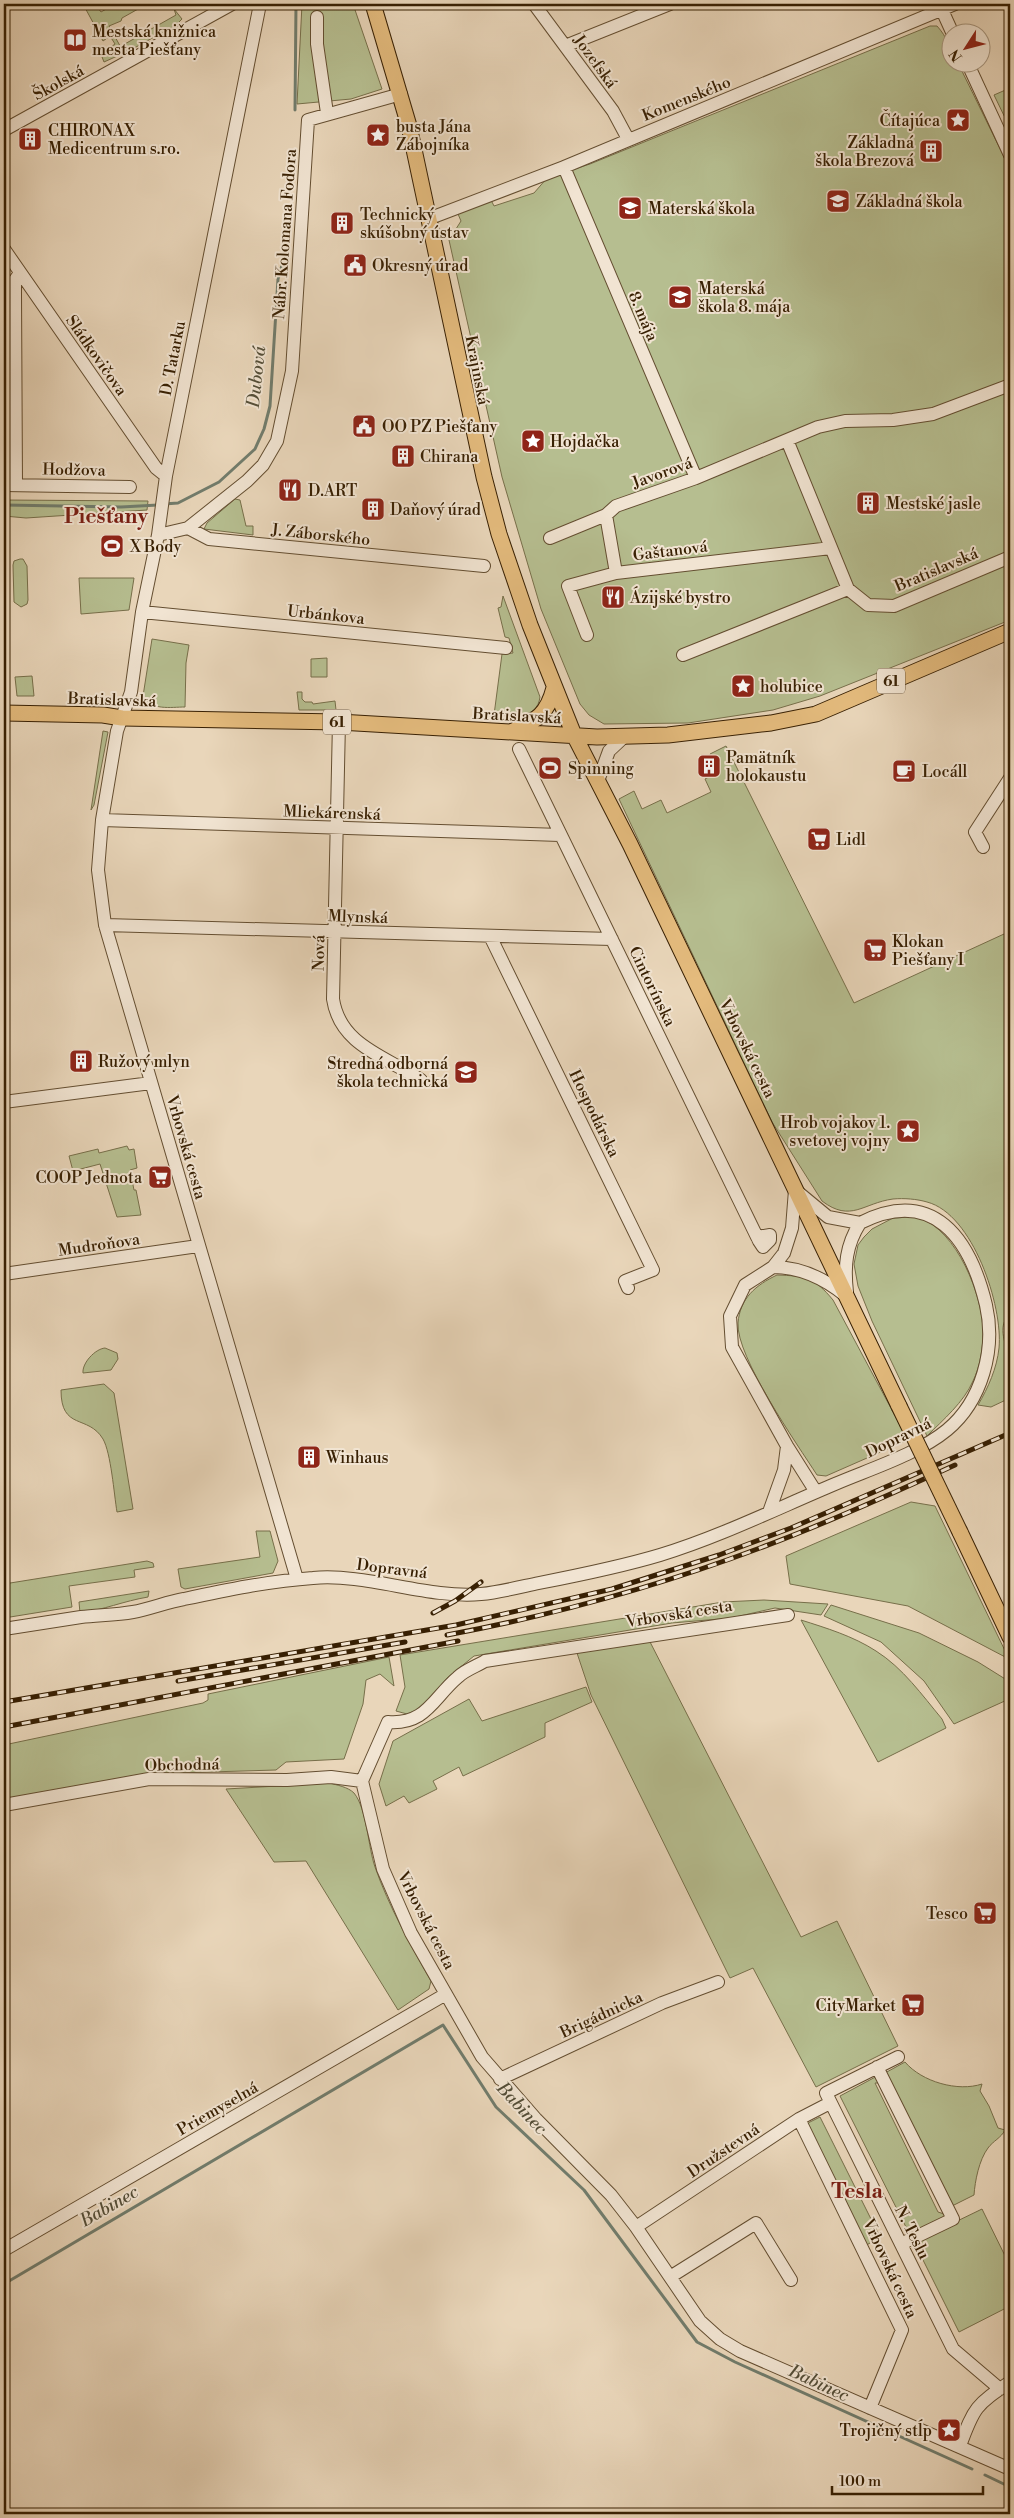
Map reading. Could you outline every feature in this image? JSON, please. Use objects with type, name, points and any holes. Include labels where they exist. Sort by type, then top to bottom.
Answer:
[{"type":"main road","name":"Krajinská","points":[[373,4],[401,94],[484,477],[521,598],[554,688],[574,735]]},
{"type":"main road","name":"Bratislavská","points":[[4,713],[103,715],[122,718],[339,722],[574,735],[668,735],[770,724],[816,714],[1010,631]]},
{"type":"main road","points":[[511,732],[538,720],[550,703],[554,688]]},
{"type":"main road","name":"Vrbovská cesta","points":[[574,735],[598,781],[1010,1637]]},
{"type":"street","name":"Školská","points":[[4,130],[232,4]]},
{"type":"street","name":"D. Tatarku","points":[[122,718],[131,692],[142,612],[158,535],[165,480],[260,4]]},
{"type":"street","name":"Jozefská","points":[[534,4],[613,111],[628,139]]},
{"type":"street","points":[[565,46],[670,4]]},
{"type":"street","name":"Komenského","points":[[428,219],[564,167],[955,4]]},
{"type":"street","points":[[942,10],[947,22]]},
{"type":"street","points":[[317,17],[317,44],[327,114]]},
{"type":"street","points":[[972,72],[1010,155]]},
{"type":"street","name":"Nábr. Kolomana Fodora","points":[[188,528],[247,481],[263,465],[277,441],[292,371],[308,120],[401,94]]},
{"type":"street","name":"8. mája","points":[[564,167],[696,478]]},
{"type":"street","name":"Sládkovičova","points":[[4,249],[165,480]]},
{"type":"street","name":"Hodžova","points":[[20,273],[15,280],[10,485],[130,487]]},
{"type":"street","name":"Javorová","points":[[550,538],[606,515],[616,506],[696,478],[818,427],[845,421],[893,420],[933,414],[1010,385]]},
{"type":"street","points":[[683,655],[848,589],[787,440]]},
{"type":"street","points":[[606,515],[616,573]]},
{"type":"street","points":[[158,535],[188,528]]},
{"type":"street","name":"J. Záborského","points":[[188,528],[209,539],[484,566]]},
{"type":"street","name":"Gaštanová","points":[[587,636],[568,586],[616,573],[831,548]]},
{"type":"street","name":"Bratislavská","points":[[848,589],[868,605],[894,606],[1010,557]]},
{"type":"street","name":"Urbánkova","points":[[142,612],[506,648]]},
{"type":"street","name":"Vrbovská cesta","points":[[122,718],[117,731],[102,820],[98,870],[104,925],[297,1579]]},
{"type":"street","name":"Nová","points":[[339,722],[333,999],[336,1015],[354,1038],[375,1054],[421,1080]]},
{"type":"street","points":[[598,781],[609,751],[625,736]]},
{"type":"street","name":"Cintorínska","points":[[519,749],[757,1237]]},
{"type":"street","points":[[983,847],[975,832],[1010,778]]},
{"type":"street","name":"Mliekárenská","points":[[102,820],[560,835]]},
{"type":"street","name":"Mlynská","points":[[104,925],[612,939]]},
{"type":"street","name":"Hospodárska","points":[[490,936],[651,1264],[653,1270],[625,1280],[628,1288]]},
{"type":"street","points":[[4,1102],[150,1083]]},
{"type":"street","points":[[795,1190],[828,1217],[860,1223],[850,1241],[846,1256],[844,1272],[847,1297]]},
{"type":"street","points":[[795,1190],[794,1212],[784,1253],[773,1267],[745,1285],[730,1316],[732,1347],[787,1446],[816,1492]]},
{"type":"street","name":"Dopravná","points":[[4,1630],[133,1612],[185,1598],[297,1579],[336,1578],[465,1594],[483,1594],[593,1573],[663,1554],[769,1512],[908,1453],[947,1431],[968,1407],[980,1382],[988,1353],[988,1316],[982,1291],[969,1260],[950,1230],[925,1213],[902,1209],[882,1212],[860,1223]]},
{"type":"street","name":"Mudroňova","points":[[4,1274],[198,1246]]},
{"type":"street","points":[[773,1267],[789,1268],[811,1274],[827,1282],[847,1297]]},
{"type":"street","points":[[769,1512],[784,1470],[787,1446]]},
{"type":"street","name":"Vrbovská cesta","points":[[788,1615],[485,1661],[459,1676],[421,1716],[402,1723],[388,1722],[362,1781],[383,1870],[398,1907],[482,2057],[500,2079],[610,2195],[636,2227],[700,2321],[720,2339],[740,2351],[1010,2469]]},
{"type":"street","name":"Obchodná","points":[[4,1805],[149,1779],[287,1780],[330,1777],[362,1781]]},
{"type":"street","name":"Brigádnicka","points":[[500,2079],[662,2003],[718,1982]]},
{"type":"street","name":"Priemyselná","points":[[4,2250],[446,1994]]},
{"type":"street","points":[[830,2103],[826,2093],[898,2057]]},
{"type":"street","points":[[877,2067],[953,2219],[901,2244]]},
{"type":"street","name":"Družstevná","points":[[636,2227],[799,2119],[830,2103]]},
{"type":"street","name":"N. Teslu","points":[[830,2103],[954,2349],[1005,2386],[979,2403],[971,2416],[960,2446]]},
{"type":"street","name":"Vrbovská cesta","points":[[799,2119],[902,2330],[870,2408]]},
{"type":"street","points":[[670,2277],[756,2223],[792,2280]]},
{"type":"green space","points":[[83,4],[95,4],[101,12],[115,4],[147,4],[122,18],[121,21],[109,26],[124,53],[104,62],[102,57],[110,53],[108,49],[115,44],[110,36],[103,41]]},
{"type":"green space","points":[[302,4],[353,4],[382,89],[351,99],[297,104]]},
{"type":"green space","points":[[174,9],[182,19],[176,25],[127,52],[123,45],[176,15]]},
{"type":"green space","points":[[930,26],[937,26],[942,33],[942,72],[962,72],[1010,169],[1010,620],[820,696],[773,710],[688,723],[604,724],[589,715],[580,704],[541,609],[502,477],[449,240],[461,221],[458,214],[491,200],[494,206],[534,193],[547,178],[590,164]]},
{"type":"green space","points":[[1010,88],[1010,128],[994,95]]},
{"type":"green space","points":[[235,499],[240,500],[246,526],[253,526],[253,535],[204,529],[207,523]]},
{"type":"green space","points":[[4,500],[148,501],[147,510],[26,518],[4,516]]},
{"type":"green space","points":[[23,559],[27,566],[28,600],[27,604],[21,607],[14,602],[13,565],[14,561]]},
{"type":"green space","points":[[79,578],[134,578],[129,610],[81,614]]},
{"type":"green space","points":[[503,596],[540,697],[534,710],[516,716],[494,715],[502,654],[513,653],[509,638],[505,637],[498,608],[501,607]]},
{"type":"green space","points":[[152,639],[189,645],[186,663],[185,707],[156,706],[147,701],[143,696]]},
{"type":"green space","points":[[327,658],[327,677],[311,677],[311,659]]},
{"type":"green space","points":[[32,676],[34,696],[17,696],[15,677]]},
{"type":"green space","points":[[297,692],[302,692],[302,699],[305,702],[312,702],[313,704],[335,701],[336,710],[299,710]]},
{"type":"green space","points":[[103,731],[108,732],[94,805],[91,810]]},
{"type":"green space","points":[[726,746],[854,1003],[1004,934],[1010,946],[1010,1318],[1007,1317],[1004,1322],[1003,1333],[1010,1362],[1011,1380],[1010,1398],[991,1407],[978,1405],[989,1385],[996,1363],[999,1348],[999,1330],[990,1287],[982,1264],[971,1242],[958,1224],[943,1210],[927,1202],[893,1199],[857,1210],[841,1211],[822,1201],[772,1122],[619,799],[634,791],[642,809],[661,800],[667,813],[711,792],[705,779],[718,772],[710,754]]},
{"type":"green space","points":[[127,1146],[129,1150],[134,1149],[137,1168],[130,1170],[141,1215],[117,1217],[100,1164],[73,1171],[69,1156],[98,1149],[99,1153]]},
{"type":"green space","points":[[893,1218],[919,1218],[933,1225],[945,1236],[956,1250],[973,1283],[982,1317],[982,1351],[978,1370],[973,1381],[959,1403],[927,1436],[872,1321],[858,1286],[854,1264],[858,1245],[864,1237],[872,1229]]},
{"type":"green space","points":[[777,1275],[808,1279],[826,1292],[833,1300],[908,1440],[826,1476],[817,1475],[769,1400],[747,1357],[740,1338],[739,1314],[746,1299],[762,1283]]},
{"type":"green space","points":[[105,1348],[117,1353],[118,1359],[111,1370],[83,1373],[83,1369],[90,1357],[97,1351]]},
{"type":"green space","points":[[104,1384],[114,1393],[133,1509],[117,1512],[110,1464],[103,1439],[97,1431],[70,1417],[62,1403],[61,1390]]},
{"type":"green space","points":[[911,1502],[935,1506],[1009,1659],[908,1606],[790,1584],[786,1556]]},
{"type":"green space","points":[[256,1531],[270,1531],[278,1561],[273,1573],[185,1589],[181,1587],[178,1569],[260,1557]]},
{"type":"green space","points":[[147,1561],[153,1563],[154,1567],[134,1570],[135,1577],[69,1586],[72,1607],[4,1618],[4,1584]]},
{"type":"green space","points":[[149,1591],[148,1597],[80,1613],[79,1602]]},
{"type":"green space","points":[[764,1600],[828,1604],[821,1615],[775,1608],[731,1618],[672,1623],[474,1656],[447,1678],[422,1708],[407,1714],[396,1711],[405,1687],[400,1655],[723,1602]]},
{"type":"green space","points":[[831,1605],[919,1633],[978,1662],[1010,1682],[1010,1707],[1007,1700],[954,1724],[924,1681],[881,1642],[824,1616]]},
{"type":"green space","points":[[801,1620],[849,1637],[886,1658],[919,1691],[942,1719],[946,1728],[878,1762]]},
{"type":"green space","points":[[648,1638],[801,1937],[837,1921],[898,2046],[816,2087],[753,1968],[730,1978],[591,1695],[576,1650]]},
{"type":"green space","points":[[389,1657],[394,1686],[380,1674],[366,1680],[363,1704],[344,1759],[286,1762],[276,1770],[143,1774],[4,1799],[4,1745],[203,1703],[208,1700],[208,1694]]},
{"type":"green space","points":[[586,1687],[592,1702],[545,1723],[545,1737],[463,1776],[459,1767],[433,1781],[437,1789],[409,1803],[404,1796],[386,1806],[379,1784],[393,1741],[469,1699],[482,1721]]},
{"type":"green space","points":[[329,1783],[349,1789],[358,1800],[365,1818],[375,1867],[381,1882],[400,1925],[431,1981],[429,1989],[398,2010],[306,1861],[274,1862],[226,1789]]},
{"type":"green space","points":[[905,2062],[921,2075],[941,2084],[962,2087],[982,2084],[980,2091],[989,2106],[998,2128],[1005,2130],[992,2143],[982,2158],[976,2177],[974,2195],[950,2207],[885,2073]]},
{"type":"green space","points":[[881,2074],[886,2083],[875,2083],[938,2212],[947,2215],[911,2237],[840,2096]]},
{"type":"green space","points":[[820,2117],[880,2237],[865,2246],[806,2124]]},
{"type":"green space","points":[[982,2209],[1010,2266],[1010,2306],[959,2332],[914,2242]]},
{"type":"waterway","name":"Dubová","points":[[295,110],[296,4]]},
{"type":"waterway","name":"Dubová","points":[[164,504],[178,503],[219,482],[255,449],[264,429],[270,406],[278,279],[287,248]]},
{"type":"waterway","name":"Dubová","points":[[4,505],[121,507],[158,505]]},
{"type":"waterway","name":"Babinec","points":[[4,2284],[443,2025],[496,2107],[584,2190],[697,2342],[735,2362],[972,2469]]},
{"type":"waterway","name":"Babinec","points":[[985,2475],[1010,2487]]},
{"type":"railway","points":[[4,1702],[456,1625],[612,1589],[719,1555],[791,1528],[1010,1433]]},
{"type":"railway","points":[[447,1635],[566,1609],[684,1575],[810,1529],[955,1465]]},
{"type":"railway","points":[[433,1613],[455,1601],[481,1582]]},
{"type":"railway","points":[[4,1727],[458,1641]]},
{"type":"railway","points":[[178,1681],[405,1642]]},
{"type":"place","name":"Mestská knižnica mesta Piešťany","points":[[75,40]]},
{"type":"place","name":"Čítajúca","points":[[958,120]]},
{"type":"place","name":"busta Jána Zábojníka","points":[[378,135]]},
{"type":"place","name":"CHIRONAX Medicentrum s.ro.","points":[[30,139]]},
{"type":"place","name":"Základná škola Brezová","points":[[931,151]]},
{"type":"place","name":"Základná škola","points":[[838,201]]},
{"type":"place","name":"Materská škola","points":[[630,208]]},
{"type":"place","name":"Technický skúšobný ústav","points":[[342,223]]},
{"type":"place","name":"Okresný úrad","points":[[355,265]]},
{"type":"place","name":"Materská škola 8. mája","points":[[680,297]]},
{"type":"place","name":"OO PZ Piešťany","points":[[364,426]]},
{"type":"place","name":"Hojdačka","points":[[533,441]]},
{"type":"place","name":"Chirana","points":[[403,456]]},
{"type":"place","name":"D.ART","points":[[290,490]]},
{"type":"place","name":"Mestské jasle","points":[[868,503]]},
{"type":"place","name":"Daňový úrad","points":[[373,509]]},
{"type":"place","name":"X Body","points":[[112,546]]},
{"type":"place","name":"Ázijské bystro","points":[[613,597]]},
{"type":"place","name":"holubice","points":[[743,686]]},
{"type":"place","name":"Pamätník holokaustu","points":[[709,766]]},
{"type":"place","name":"Spinning","points":[[550,768]]},
{"type":"place","name":"Locáll","points":[[904,771]]},
{"type":"place","name":"Lidl","points":[[819,839]]},
{"type":"place","name":"Klokan Piešťany I","points":[[875,950]]},
{"type":"place","name":"Ružový mlyn","points":[[81,1061]]},
{"type":"place","name":"Stredná odborná škola technická","points":[[466,1072]]},
{"type":"place","name":"Hrob vojakov 1. svetovej vojny","points":[[908,1131]]},
{"type":"place","name":"COOP Jednota","points":[[160,1177]]},
{"type":"place","name":"Winhaus","points":[[309,1457]]},
{"type":"place","name":"Tesco","points":[[985,1913]]},
{"type":"place","name":"CityMarket","points":[[913,2005]]},
{"type":"place","name":"Trojičný stĺp","points":[[949,2430]]},
{"type":"district","name":"Piešťany","points":[[106,516]]},
{"type":"district","name":"Tesla","points":[[857,2191]]}]
